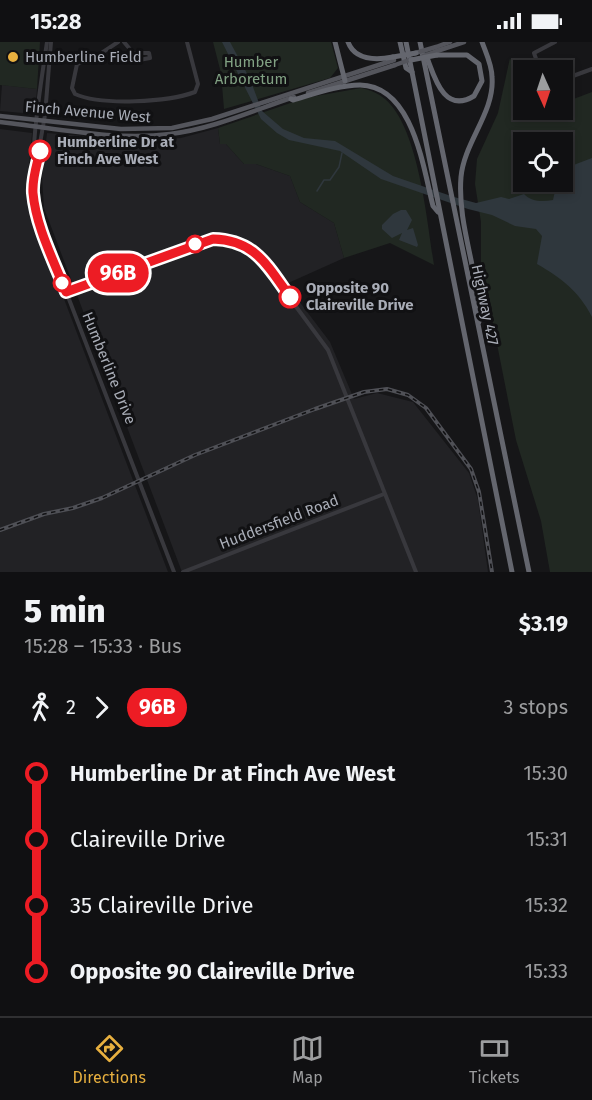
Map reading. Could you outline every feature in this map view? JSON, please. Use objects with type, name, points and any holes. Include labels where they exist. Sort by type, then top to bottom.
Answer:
[{"type":"highway","points":[[335,42],[344,79]]},
{"type":"highway","points":[[348,42],[355,52],[364,57],[394,60],[416,53]]},
{"type":"highway","points":[[400,42],[406,68],[412,72]]},
{"type":"highway","name":"Highway 427","points":[[406,42],[512,572]]},
{"type":"highway","points":[[411,60],[436,51],[467,55],[479,64],[482,81],[474,96],[457,101],[446,96],[438,87],[420,42]]},
{"type":"highway","name":"Highway 427","points":[[420,42],[529,572]]},
{"type":"highway","points":[[478,330],[479,310],[464,218],[461,184],[467,149],[489,99],[492,84],[492,73],[482,42]]},
{"type":"highway","points":[[291,99],[357,85],[380,89],[400,106],[406,115],[433,206],[440,214]]},
{"type":"main road","points":[[436,51],[450,42]]},
{"type":"main road","points":[[416,53],[436,51],[464,42]]},
{"type":"main road","name":"Finch Avenue West","points":[[272,102],[291,99],[394,60],[411,60]]},
{"type":"main road","name":"Finch Avenue West","points":[[0,122],[150,130],[188,125],[245,111],[344,79]]},
{"type":"main road","name":"Finch Avenue West","points":[[0,116],[41,124]]},
{"type":"street","name":"Humberline Drive","points":[[41,124],[47,42]]},
{"type":"street","name":"Humberline Drive","points":[[51,42],[34,170],[33,192],[37,215],[174,572]]},
{"type":"street","points":[[118,42],[94,58],[77,64],[72,88],[75,94],[125,101],[163,99],[195,92],[198,84],[187,42]]},
{"type":"street","points":[[124,42],[134,53]]},
{"type":"street","points":[[536,60],[534,53],[555,42]]},
{"type":"street","points":[[573,76],[592,69]]},
{"type":"street","points":[[66,292],[213,239],[232,240],[251,248],[273,274],[331,356],[416,572]]},
{"type":"street","name":"Huddersfield Road","points":[[183,572],[384,494]]},
{"type":"shaded area","points":[[222,42],[230,42],[250,79],[262,111],[283,129],[304,138],[335,141],[393,176],[454,197],[476,203],[501,197],[509,199],[524,194],[537,201],[553,200],[555,192],[573,192],[573,165],[592,158],[592,317],[569,286],[537,264],[542,236],[536,229],[515,226],[492,215],[381,179],[340,151],[289,140],[261,119]]},
{"type":"shaded area","points":[[2,85],[37,89],[35,114],[0,111]]},
{"type":"shaded area","points":[[218,128],[220,144],[226,144],[244,164],[256,164],[290,176],[300,202],[334,223],[344,258],[286,284],[330,342],[354,399],[377,393],[413,402],[469,473],[478,500],[488,572],[182,572],[44,208],[42,177],[47,133],[144,141],[181,138]]},
{"type":"shaded area","points":[[0,129],[32,133],[27,187],[32,215],[168,572],[0,572]]},
{"type":"shaded area","points":[[406,210],[412,220],[407,230],[413,228],[417,247],[399,240],[402,233],[392,238],[382,229],[382,225],[393,214]]},
{"type":"green space","points":[[0,42],[40,42],[37,89],[0,85]]},
{"type":"green space","name":"Humber Arboretum","points":[[213,42],[331,42],[338,68],[330,78],[224,109],[221,73]]},
{"type":"green space","points":[[510,58],[513,65],[513,120],[573,120],[573,99],[592,92],[592,572],[550,572],[541,521],[516,440],[481,263],[481,222],[475,184],[477,159],[498,113]]},
{"type":"green space","points":[[361,88],[385,99],[397,113],[406,131],[420,177],[434,265],[390,243],[344,258],[334,223],[300,202],[290,176],[256,164],[244,164],[226,144],[220,144],[218,128],[305,98]]},
{"type":"waterway","points":[[317,191],[324,180],[330,180],[339,167],[342,153]]},
{"type":"railway","points":[[0,530],[44,514],[73,508],[102,498],[195,455],[315,409],[364,392],[387,389],[408,395],[426,408],[471,469],[479,492],[492,572]]},
{"type":"bus line","name":"96B","points":[[40,151],[34,170],[33,192],[37,215],[66,292],[213,239],[232,240],[251,248],[290,297]]},
{"type":"place","name":"Humberline Field","points":[[13,57]]},
{"type":"place","name":"Humberline Dr at Finch Ave West","points":[[40,151]]},
{"type":"place","name":"Opposite 90 Claireville Drive","points":[[290,297]]}]
